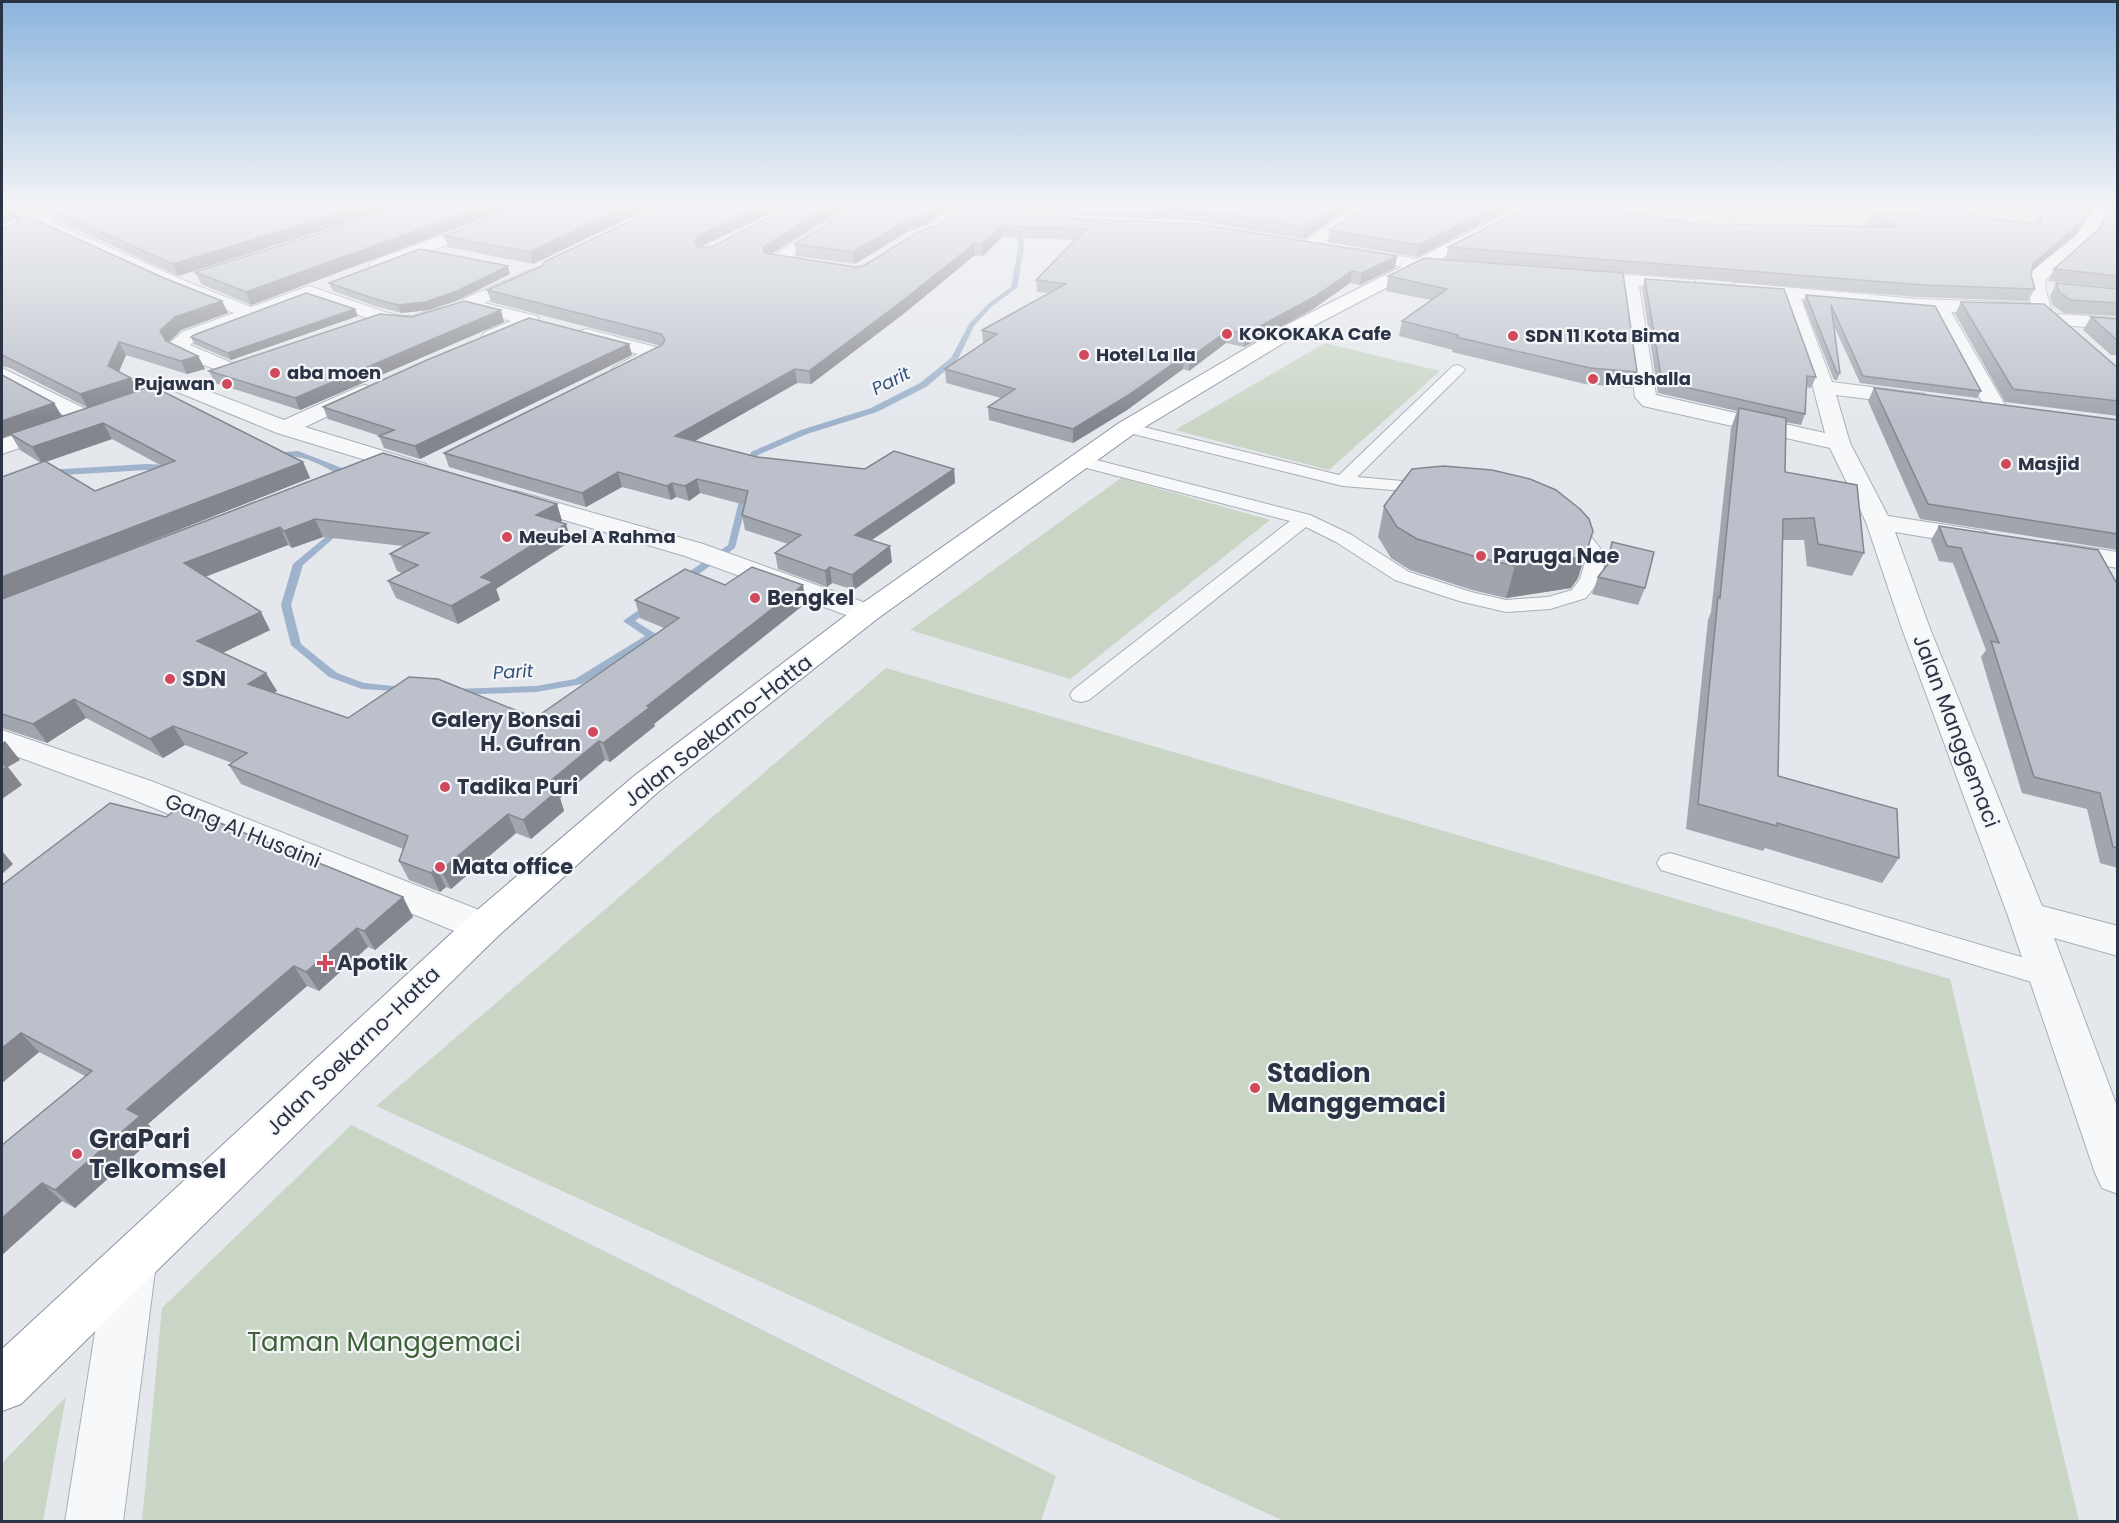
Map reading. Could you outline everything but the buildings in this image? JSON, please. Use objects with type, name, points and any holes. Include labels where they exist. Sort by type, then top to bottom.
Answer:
[{"type":"main road","name":"Jalan Soekarno-Hatta","points":[[2,1385],[483,927],[646,784],[867,613],[1127,428],[1293,329],[1390,278]]},
{"type":"street","points":[[165,278],[251,313]]},
{"type":"street","points":[[177,284],[199,278]]},
{"type":"street","points":[[309,291],[382,317],[403,322],[415,321],[467,304],[523,278]]},
{"type":"street","points":[[1616,278],[2050,314],[2118,324]]},
{"type":"street","points":[[2037,278],[2036,287],[2050,314],[2082,342]]},
{"type":"street","points":[[1629,279],[1646,397],[1652,401],[1839,443]]},
{"type":"street","points":[[230,369],[187,352],[180,348],[179,344],[189,336],[332,283]]},
{"type":"street","points":[[2036,287],[2059,290]]},
{"type":"street","name":"Jalan Manggemaci","points":[[1789,292],[1823,387],[1839,443],[1879,522],[1915,626],[2027,916],[2118,1173]]},
{"type":"street","points":[[467,304],[656,353],[602,380]]},
{"type":"street","points":[[1939,306],[1986,408],[2019,412]]},
{"type":"street","points":[[349,328],[382,317]]},
{"type":"street","points":[[476,342],[530,320]]},
{"type":"street","points":[[252,362],[171,390],[420,470],[442,468]]},
{"type":"street","points":[[2,374],[86,418]]},
{"type":"street","points":[[285,428],[380,384]]},
{"type":"street","points":[[1823,387],[1940,402]]},
{"type":"street","points":[[2,447],[107,411]]},
{"type":"street","points":[[358,471],[388,459]]},
{"type":"street","points":[[500,493],[694,550],[867,613]]},
{"type":"street","points":[[1879,522],[2019,545],[2110,567]]},
{"type":"street","name":"Gang Al Husaini","points":[[2,740],[139,789],[483,927]]},
{"type":"street","points":[[111,810],[139,789]]},
{"type":"street","points":[[2027,916],[2118,941]]},
{"type":"street","points":[[94,1521],[131,1263]]},
{"type":"lane","points":[[1343,481],[1458,369]]},
{"type":"lane","points":[[1127,428],[1343,481],[1398,487],[1448,487]]},
{"type":"lane","points":[[1081,461],[1304,519],[1343,538],[1402,576],[1466,597],[1506,606],[1550,603],[1579,594],[1590,580],[1595,562],[1590,548],[1579,534],[1554,514]]},
{"type":"lane","points":[[1081,695],[1304,519]]},
{"type":"lane","points":[[1670,863],[2048,976]]},
{"type":"green space","points":[[1325,343],[1440,371],[1329,470],[1175,430]]},
{"type":"green space","points":[[1121,478],[1270,520],[1070,679],[910,630]]},
{"type":"green space","points":[[886,668],[1950,979],[2079,1521],[1284,1521],[376,1106]]},
{"type":"green space","name":"Taman Manggemaci","points":[[351,1125],[1056,1476],[1041,1521],[142,1521],[162,1308]]},
{"type":"green space","points":[[66,1397],[43,1521],[2,1521],[2,1463]]},
{"type":"waterway","name":"Parit","points":[[750,472],[754,454],[804,432],[874,410],[923,385],[954,359],[971,325],[990,305],[1014,288],[1016,278]]},
{"type":"waterway","name":"Parit","points":[[273,456],[298,454],[339,470],[351,480]]},
{"type":"waterway","name":"Parit","points":[[47,473],[146,467],[173,468]]},
{"type":"waterway","name":"Parit","points":[[681,582],[732,546],[746,489]]},
{"type":"waterway","name":"Parit","points":[[341,527],[298,564],[286,605],[296,645],[333,675],[362,686],[409,690]]},
{"type":"waterway","name":"Parit","points":[[454,692],[536,689],[578,682],[652,636],[628,621],[650,605]]},
{"type":"place","name":"KOKOKAKA Cafe","points":[[1227,334]]},
{"type":"place","name":"SDN 11 Kota Bima","points":[[1513,336]]},
{"type":"place","name":"Hotel La Ila","points":[[1084,355]]},
{"type":"place","name":"aba moen","points":[[275,373]]},
{"type":"place","name":"Mushalla","points":[[1593,379]]},
{"type":"place","name":"Pujawan","points":[[227,384]]},
{"type":"place","name":"Masjid","points":[[2006,464]]},
{"type":"place","name":"Meubel A Rahma","points":[[507,537]]},
{"type":"place","name":"Paruga Nae","points":[[1481,556]]},
{"type":"place","name":"Bengkel","points":[[755,598]]},
{"type":"place","name":"SDN","points":[[170,679]]},
{"type":"place","name":"Galery Bonsai H. Gufran","points":[[593,732]]},
{"type":"place","name":"Tadika Puri","points":[[445,787]]},
{"type":"place","name":"Mata office","points":[[440,867]]},
{"type":"place","name":"Apotik","points":[[325,963]]},
{"type":"place","name":"Stadion Manggemaci","points":[[1255,1088]]},
{"type":"place","name":"GraPari Telkomsel","points":[[77,1154]]}]
